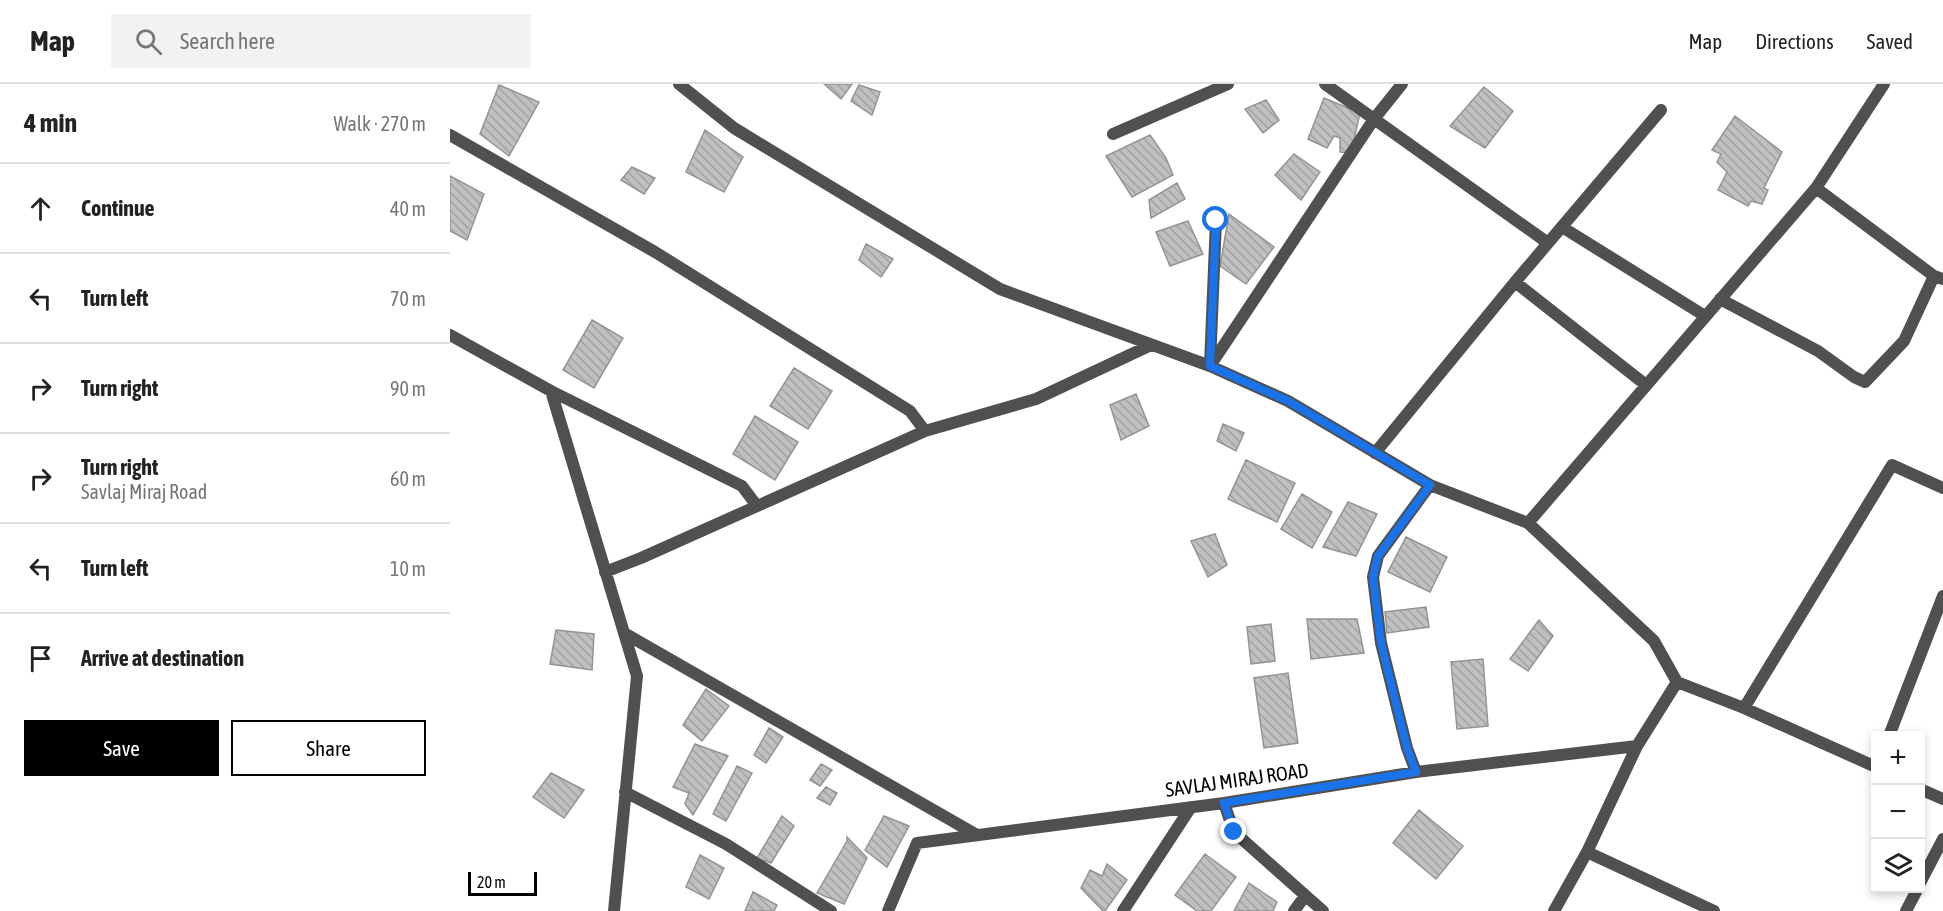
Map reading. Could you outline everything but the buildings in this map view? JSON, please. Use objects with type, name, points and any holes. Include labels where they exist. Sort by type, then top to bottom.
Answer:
[{"type":"street","points":[[679,84],[734,128],[1000,289],[1210,366],[1288,401],[1430,485],[1527,523],[1654,641],[1677,682],[1744,708],[1871,765]]},
{"type":"street","points":[[1113,134],[1228,84]]},
{"type":"street","points":[[1325,84],[1548,243]]},
{"type":"street","points":[[1210,366],[1374,119],[1402,84]]},
{"type":"street","points":[[1527,523],[1816,188],[1884,84]]},
{"type":"street","points":[[1375,453],[1515,282],[1661,110]]},
{"type":"street","points":[[450,135],[655,252],[910,411],[925,431]]},
{"type":"street","points":[[1720,299],[1818,351],[1854,377],[1865,382],[1904,341],[1939,277],[1816,188]]},
{"type":"street","points":[[1210,366],[1216,220]]},
{"type":"street","points":[[1562,227],[1706,316]]},
{"type":"street","points":[[1515,282],[1646,385]]},
{"type":"street","points":[[450,335],[551,390],[742,486],[757,506]]},
{"type":"street","points":[[605,572],[925,431],[1036,399],[1151,345]]},
{"type":"street","points":[[551,390],[637,676],[614,911]]},
{"type":"street","points":[[1744,708],[1892,465],[1943,488]]},
{"type":"street","points":[[1416,772],[1407,748],[1381,643],[1373,577],[1378,556],[1430,485]]},
{"type":"street","points":[[1891,731],[1943,596]]},
{"type":"street","points":[[624,633],[977,835]]},
{"type":"street","points":[[1554,911],[1587,852],[1637,746],[1677,682]]},
{"type":"street","name":"SAVLAJ MIRAJ ROAD","points":[[888,911],[917,843],[1224,803],[1416,772],[1637,746]]},
{"type":"street","points":[[1925,791],[1943,799]]},
{"type":"street","points":[[625,792],[726,844],[831,911]]},
{"type":"street","points":[[1224,803],[1234,832],[1323,911]]},
{"type":"street","points":[[1123,911],[1191,807]]},
{"type":"street","points":[[1925,873],[1943,839]]},
{"type":"street","points":[[1587,852],[1714,911]]},
{"type":"street","points":[[1906,911],[1915,893]]},
{"type":"street","points":[[1294,911],[1305,896]]},
{"type":"route","points":[[1216,220],[1210,366],[1288,401],[1430,485],[1378,556],[1373,577],[1381,643],[1407,748],[1416,772],[1224,803],[1234,832]]}]
